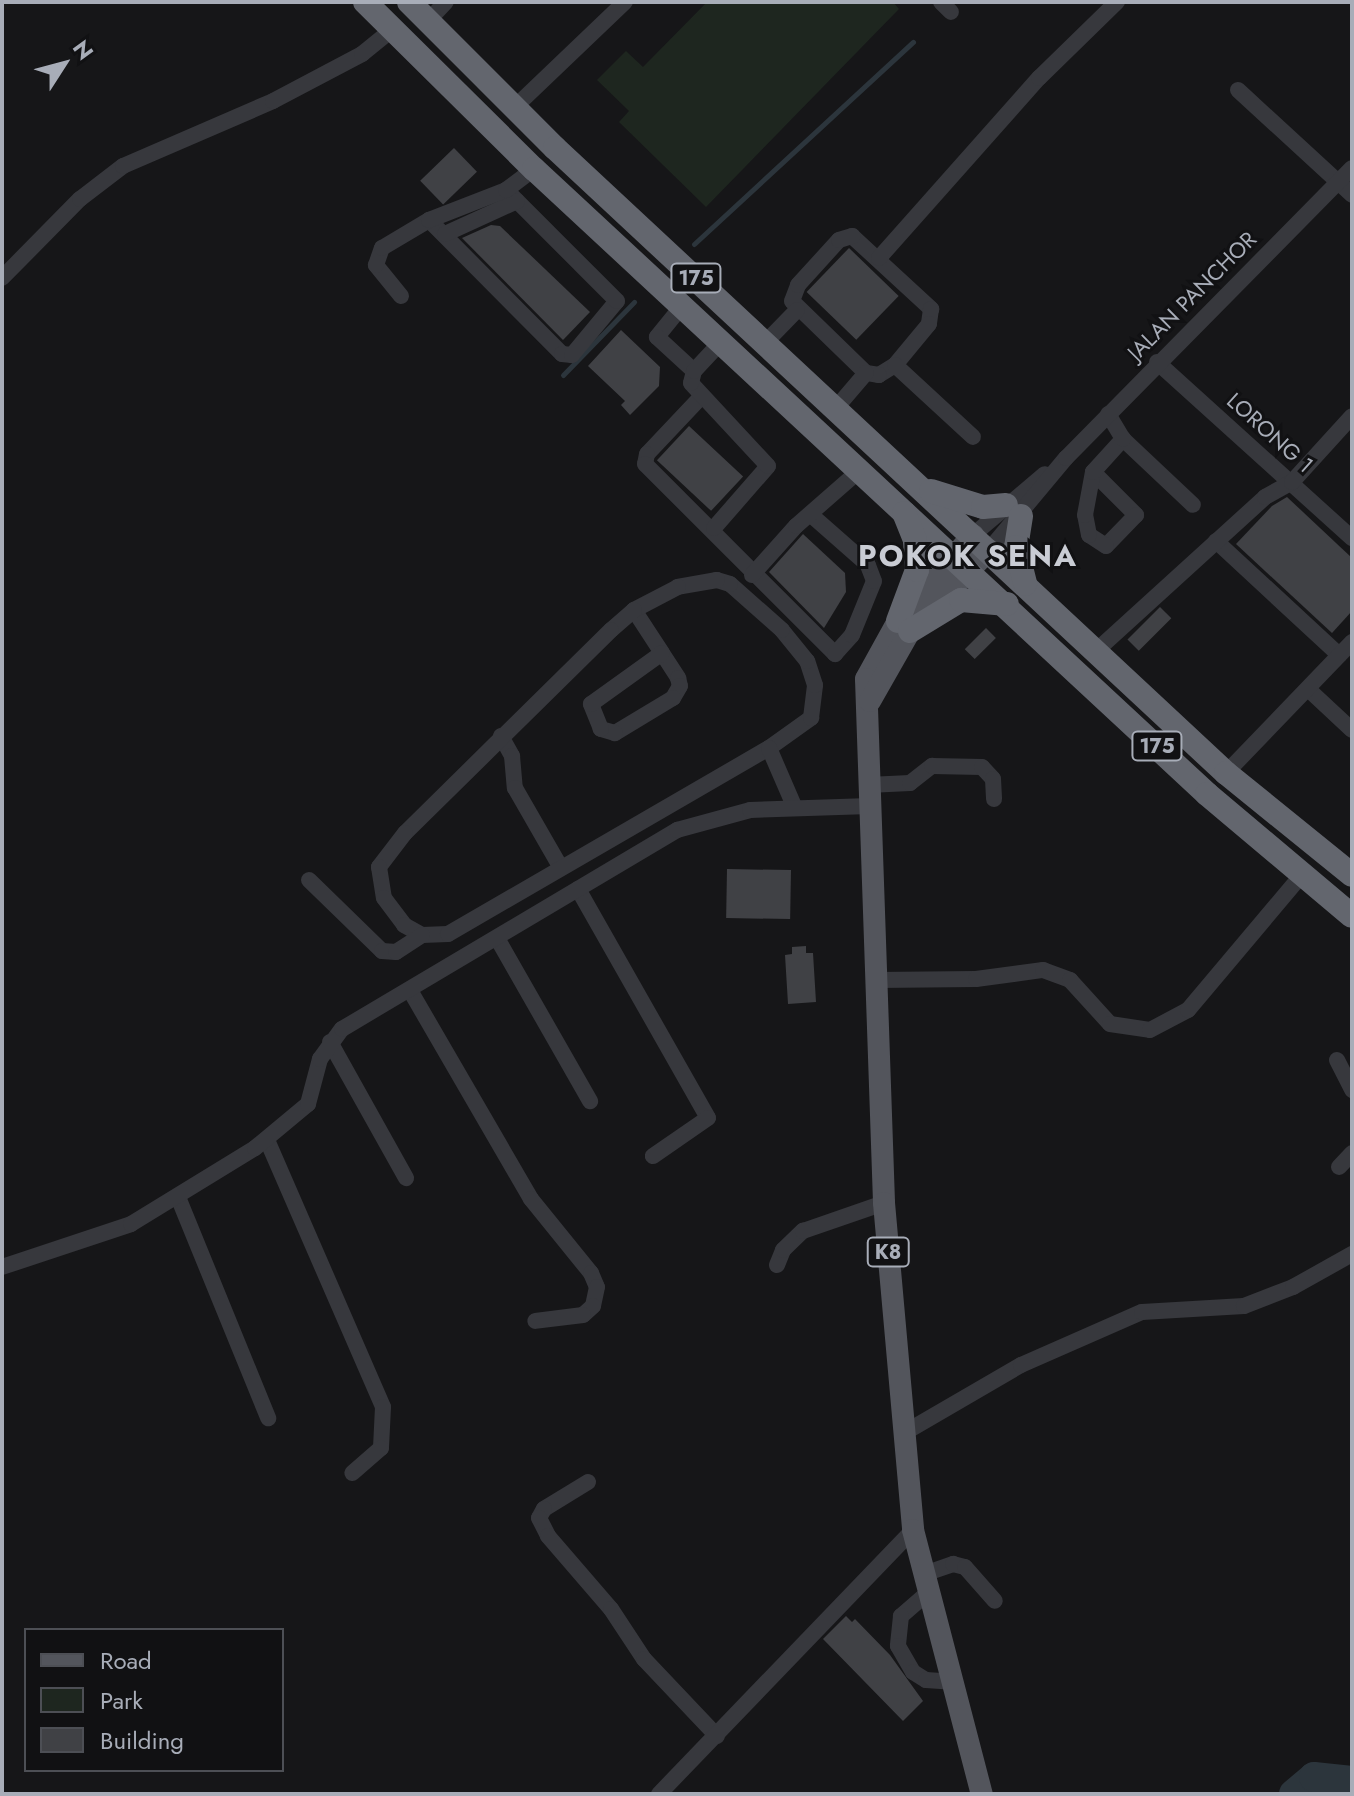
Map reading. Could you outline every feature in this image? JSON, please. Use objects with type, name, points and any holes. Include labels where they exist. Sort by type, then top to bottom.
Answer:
[{"type":"highway","name":"175","points":[[365,2],[534,169],[1300,877],[1352,916]]},
{"type":"highway","name":"175","points":[[409,2],[515,107],[765,343],[1226,773],[1352,875]]},
{"type":"highway","points":[[921,487],[983,507],[1013,511],[1016,547],[1026,587]]},
{"type":"highway","points":[[902,509],[915,540],[917,570],[904,626]]},
{"type":"highway","points":[[904,626],[961,600],[1007,604]]},
{"type":"main road","name":"K8","points":[[981,543],[904,626],[866,679],[870,701],[869,796],[884,1203],[913,1530],[982,1794]]},
{"type":"street","points":[[428,21],[446,2]]},
{"type":"street","points":[[515,107],[625,2]]},
{"type":"street","points":[[879,258],[1039,78],[1117,2]]},
{"type":"street","points":[[2,278],[80,199],[123,166],[273,101],[362,54],[392,30]]},
{"type":"street","points":[[1238,90],[1352,195]]},
{"type":"street","name":"JALAN PANCHOR","points":[[981,543],[1352,168]]},
{"type":"street","points":[[445,234],[511,196],[534,169]]},
{"type":"street","points":[[401,296],[381,273],[376,258],[391,240],[429,220],[511,196]]},
{"type":"street","points":[[429,220],[566,356],[618,304],[511,196]]},
{"type":"street","points":[[845,237],[856,239],[879,258],[931,309],[929,324],[895,365],[879,375],[866,373],[797,310],[792,301],[798,285],[845,237]]},
{"type":"street","points":[[682,306],[657,337],[694,371]]},
{"type":"street","points":[[765,343],[797,310]]},
{"type":"street","points":[[714,528],[768,466],[700,398],[691,383],[694,371],[721,342]]},
{"type":"street","name":"LORONG 1","points":[[1157,362],[1352,538]]},
{"type":"street","points":[[895,365],[973,437]]},
{"type":"street","points":[[836,408],[866,373]]},
{"type":"street","points":[[700,398],[647,454],[645,464],[714,528],[752,575],[835,654],[843,647],[865,608],[872,572],[811,515]]},
{"type":"street","points":[[1108,414],[1123,439],[1193,505]]},
{"type":"street","points":[[1096,651],[1265,497],[1292,482],[1352,416]]},
{"type":"street","points":[[1093,472],[1123,439]]},
{"type":"street","points":[[752,575],[796,526],[860,470]]},
{"type":"street","points":[[1216,541],[1339,655]]},
{"type":"street","points":[[309,880],[382,951],[396,952],[422,935],[448,934],[802,726],[815,704],[807,661],[782,630],[730,584],[717,580],[678,587],[634,610],[501,736],[379,867],[393,914],[422,935]]},
{"type":"street","points":[[634,610],[662,653],[680,686],[673,698],[615,733],[601,729],[591,704],[662,653]]},
{"type":"street","points":[[1226,773],[1352,642]]},
{"type":"street","points":[[1308,689],[1352,730]]},
{"type":"street","points":[[501,736],[512,756],[515,788],[561,868]]},
{"type":"street","points":[[769,748],[795,808]]},
{"type":"street","points":[[2,1267],[131,1224],[267,1140],[308,1104],[330,1042],[342,1029],[411,992],[578,889],[696,821],[869,796],[910,783],[932,766],[982,767],[993,779],[994,799]]},
{"type":"street","points":[[877,980],[976,979],[1043,970],[1070,980],[1110,1024],[1150,1030],[1188,1010],[1300,877]]},
{"type":"street","points":[[578,889],[708,1118],[653,1156]]},
{"type":"street","points":[[497,938],[590,1101]]},
{"type":"street","points":[[411,992],[531,1199],[591,1273],[597,1287],[593,1306],[583,1315],[535,1321]]},
{"type":"street","points":[[330,1042],[406,1178]]},
{"type":"street","points":[[1337,1060],[1352,1090]]},
{"type":"street","points":[[267,1140],[383,1407],[381,1448],[352,1473]]},
{"type":"street","points":[[1339,1167],[1352,1153]]},
{"type":"street","points":[[178,1197],[268,1418]]},
{"type":"street","points":[[777,1265],[783,1250],[803,1231],[884,1203]]},
{"type":"street","points":[[904,1433],[1021,1365],[1142,1312],[1158,1307],[1244,1306],[1293,1287],[1352,1254]]},
{"type":"street","points":[[588,1482],[544,1509],[539,1518],[548,1536],[611,1609],[644,1659],[717,1736]]},
{"type":"street","points":[[659,1794],[913,1530]]},
{"type":"street","points":[[952,1682],[926,1680],[913,1672],[898,1646],[901,1616],[929,1582],[953,1564],[965,1567],[995,1601]]},
{"type":"green space","points":[[707,2],[893,2],[899,9],[706,207],[619,122],[629,111],[597,80],[626,51],[643,67]]},
{"type":"building","points":[[454,148],[477,172],[443,204],[420,181]]},
{"type":"building","points":[[491,225],[500,226],[590,312],[563,340],[462,238]]},
{"type":"building","points":[[849,248],[899,296],[856,340],[807,292]]},
{"type":"building","points":[[621,330],[660,367],[659,386],[630,415],[621,405],[625,401],[588,366]]},
{"type":"building","points":[[689,426],[743,476],[711,511],[657,460]]},
{"type":"building","points":[[1287,497],[1352,558],[1352,611],[1332,633],[1236,544],[1272,506]]},
{"type":"building","points":[[803,534],[845,573],[846,592],[824,628],[769,572]]},
{"type":"building","points":[[1160,607],[1171,618],[1139,651],[1127,640]]},
{"type":"building","points":[[986,628],[996,638],[975,659],[965,649]]},
{"type":"building","points":[[727,869],[791,870],[790,919],[726,918]]},
{"type":"building","points":[[806,946],[806,953],[813,953],[816,1002],[788,1004],[785,955],[792,954],[792,947]]},
{"type":"building","points":[[846,1616],[852,1622],[855,1619],[890,1655],[923,1701],[903,1721],[823,1639]]},
{"type":"waterway","points":[[694,244],[913,42]]},
{"type":"waterway","points":[[563,375],[634,302]]},
{"type":"waterway","points":[[1294,1794],[1314,1777],[1352,1781]]},
{"type":"district","name":"POKOK SENA","points":[[968,556]]}]
